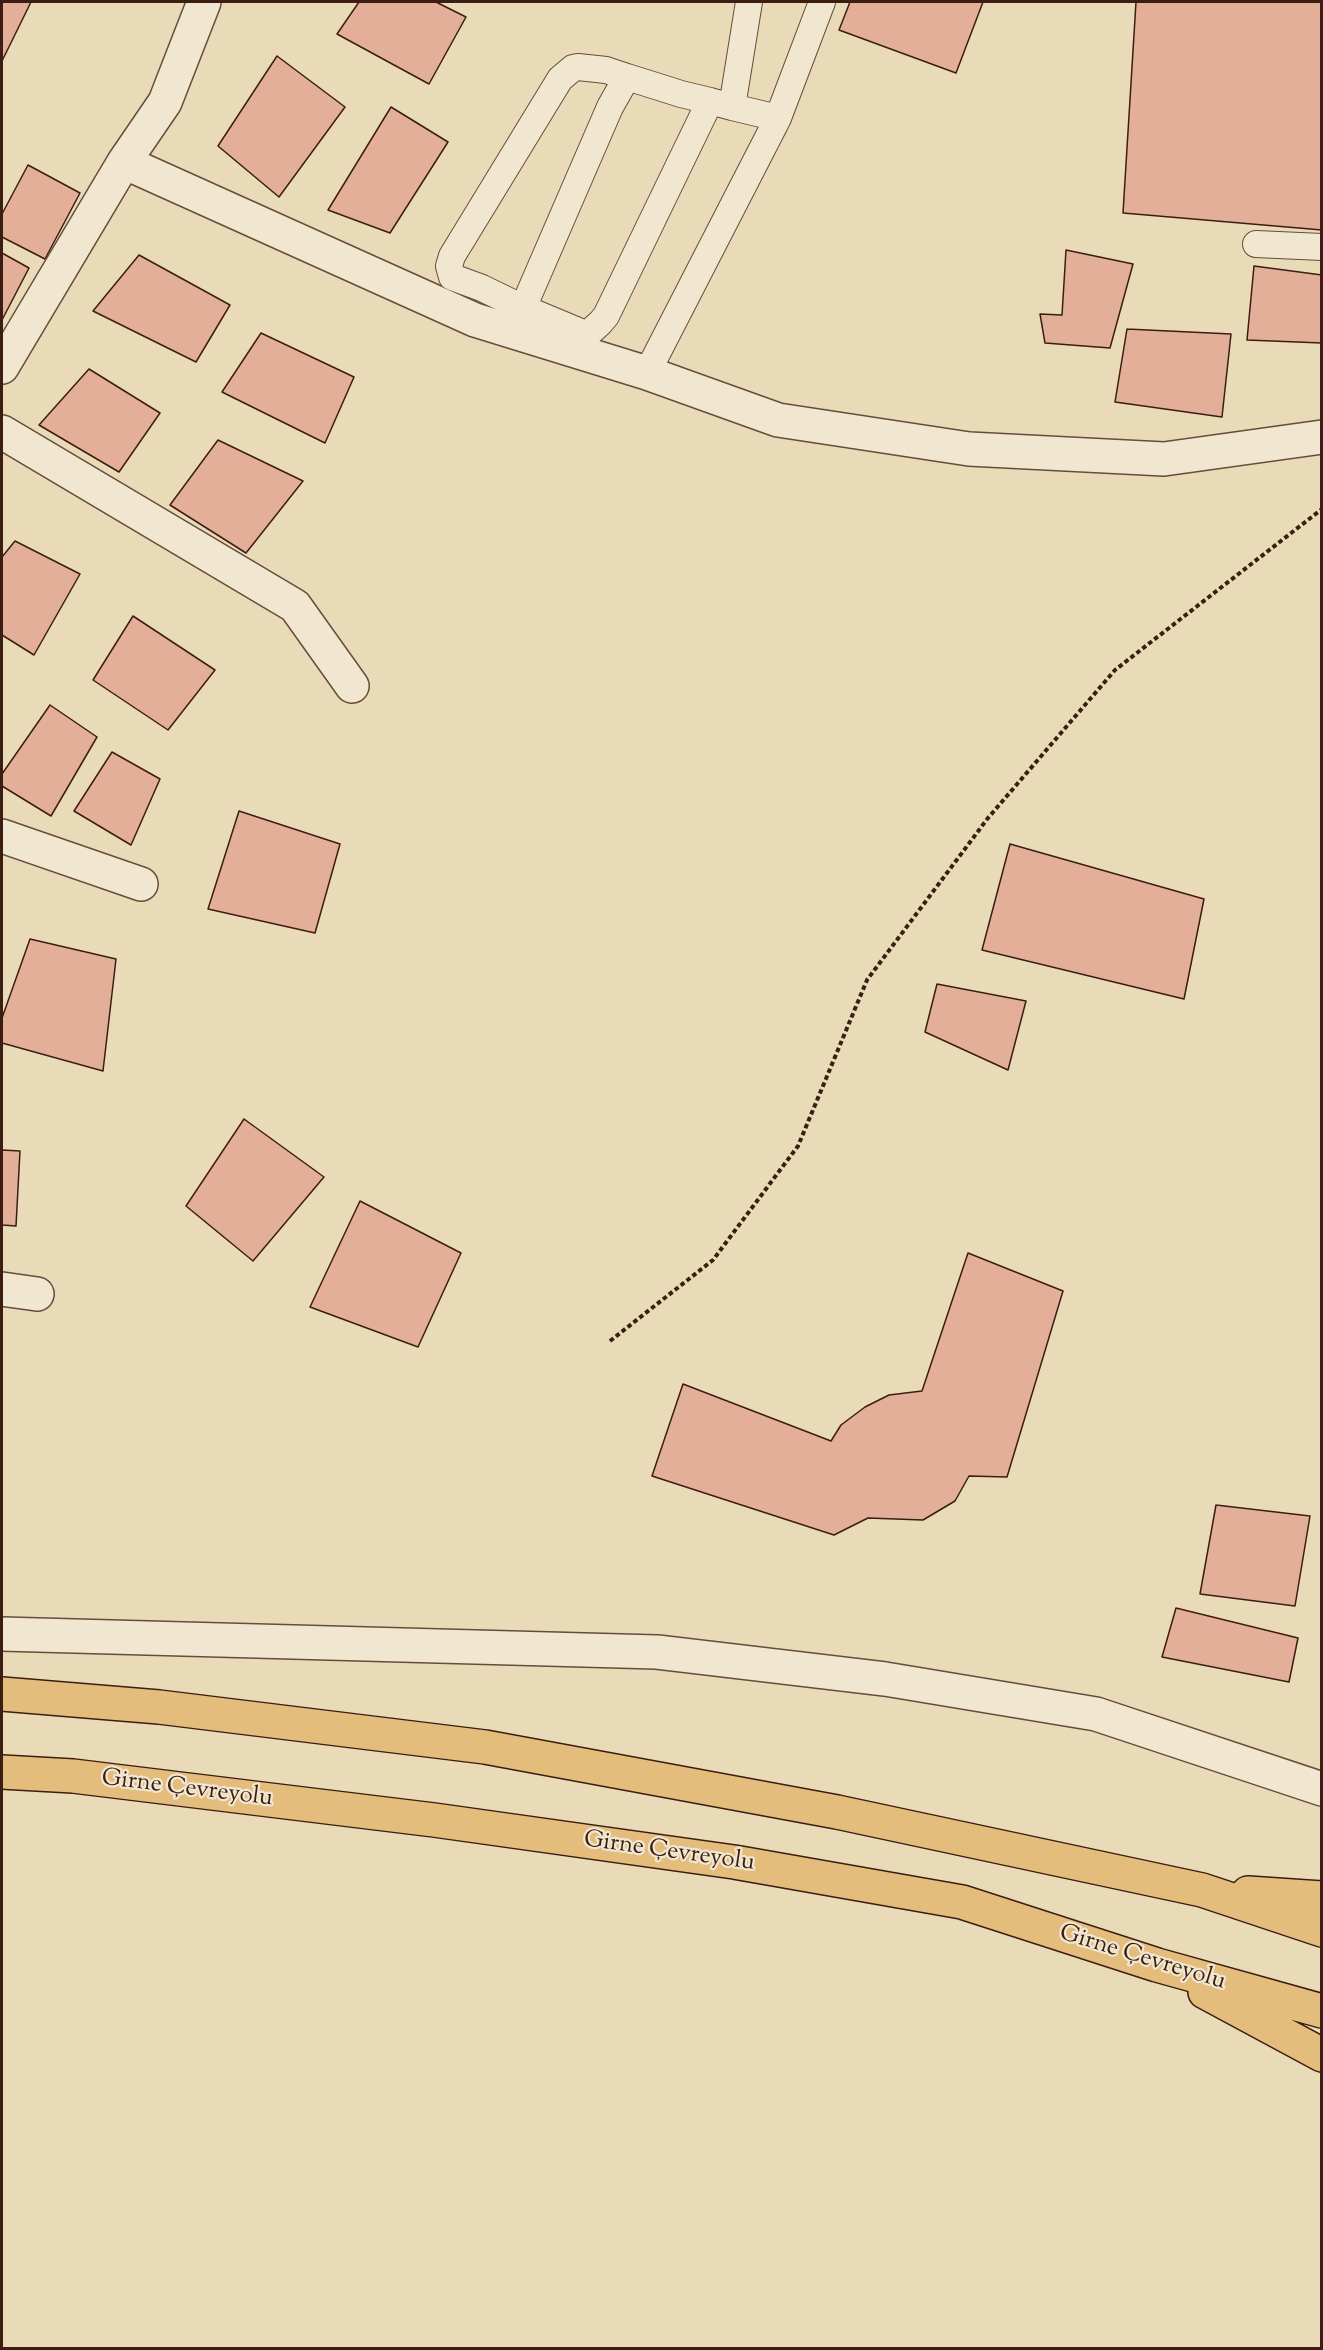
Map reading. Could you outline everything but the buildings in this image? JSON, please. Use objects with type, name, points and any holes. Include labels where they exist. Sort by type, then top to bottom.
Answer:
[{"type":"highway","points":[[2,1694],[159,1707],[485,1747],[837,1812],[1202,1890],[1322,1930]]},
{"type":"highway","name":"Girne Çevreyolu","points":[[2,1772],[73,1776],[434,1820],[734,1862],[962,1902],[1156,1965],[1322,2011]]},
{"type":"highway","points":[[1202,1890],[1322,1898]]},
{"type":"highway","points":[[1156,1965],[1322,2055]]},
{"type":"street","points":[[2,367],[124,162],[165,102],[204,2]]},
{"type":"street","points":[[124,162],[475,320],[647,374],[778,420],[969,449],[1164,459],[1322,437]]},
{"type":"street","points":[[2,432],[296,606],[352,686]]},
{"type":"street","points":[[2,836],[141,884]]},
{"type":"street","points":[[2,1289],[37,1293]]},
{"type":"street","points":[[2,1634],[657,1652],[737,1661],[885,1679],[1096,1714],[1322,1789]]},
{"type":"lane","points":[[749,2],[721,104],[600,323],[590,332],[583,333],[452,277],[449,266],[452,256],[560,79],[573,68],[606,70],[721,104],[778,118]]},
{"type":"lane","points":[[647,374],[778,118],[822,2]]},
{"type":"lane","points":[[523,308],[610,107],[627,77]]},
{"type":"lane","points":[[1256,243],[1322,247]]},
{"type":"path","points":[[610,1341],[713,1260],[798,1146],[867,980],[988,818],[1115,670],[1322,509]]}]
